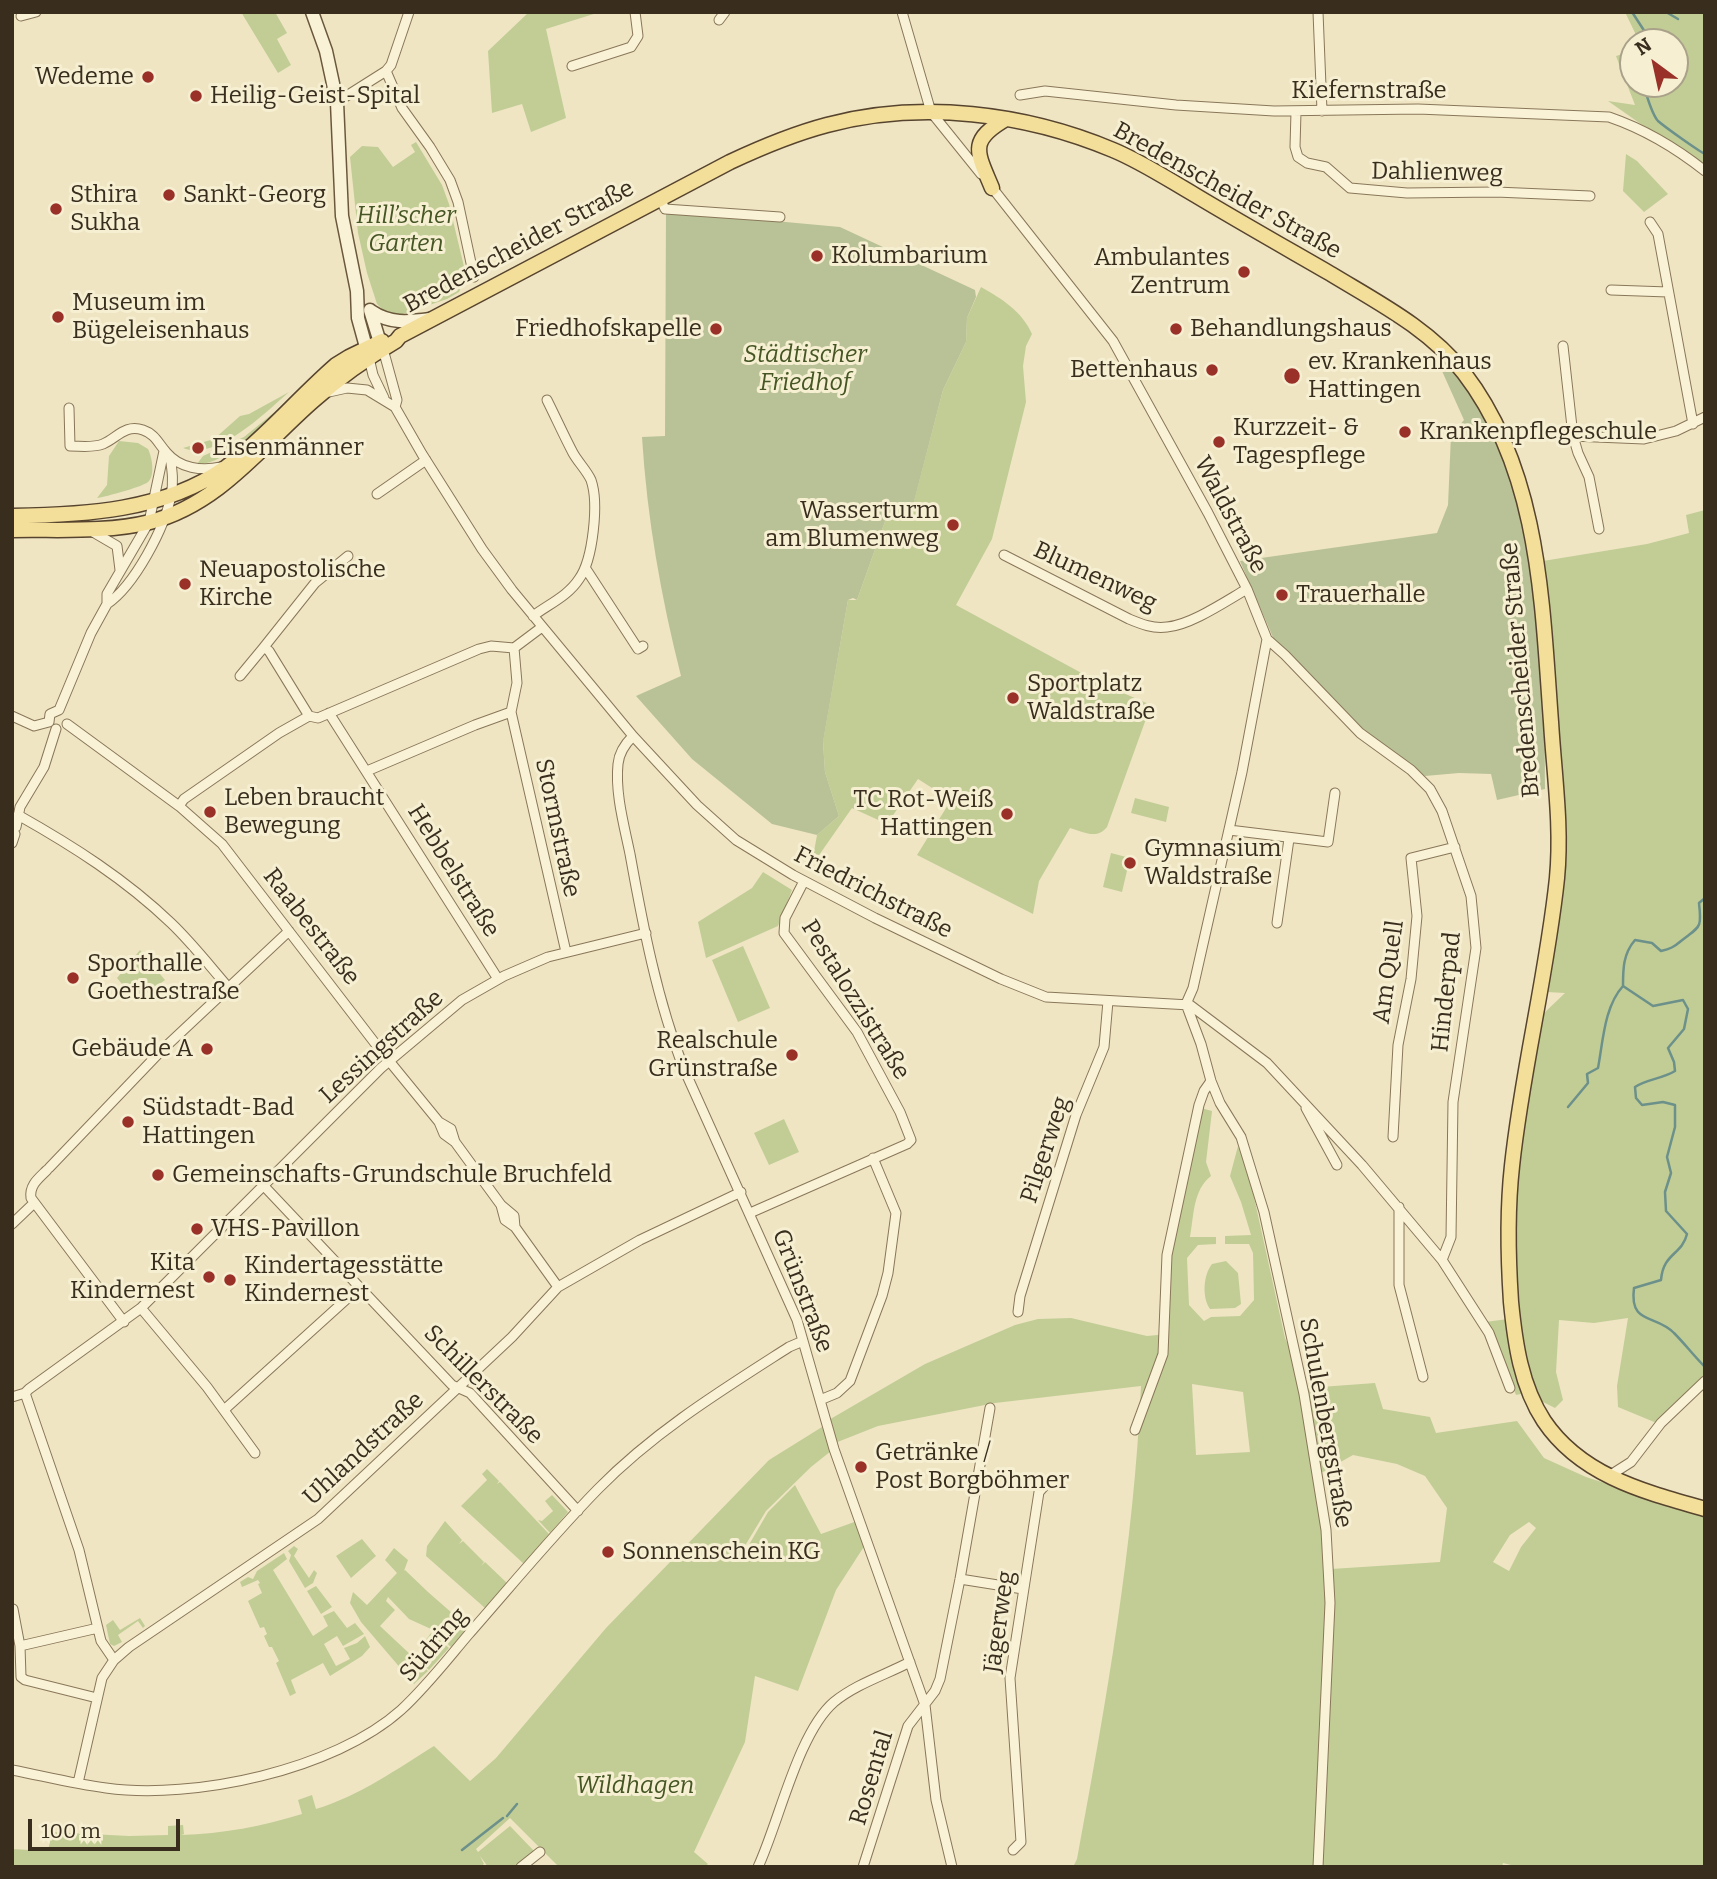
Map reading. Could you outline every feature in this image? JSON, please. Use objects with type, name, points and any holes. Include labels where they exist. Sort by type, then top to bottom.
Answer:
[{"type":"main road","points":[[312,12],[330,62],[337,102],[342,216],[357,291],[358,318],[368,353]]},
{"type":"main road","name":"Bredenscheider Straße","points":[[368,353],[396,341],[400,336],[660,198],[772,142],[832,123],[866,117],[931,112],[1006,119],[1061,131],[1118,152],[1364,294],[1444,350],[1470,382],[1500,433],[1526,508],[1538,566],[1544,625],[1558,845],[1552,915],[1511,1172],[1508,1251],[1513,1324],[1524,1380],[1542,1418],[1583,1462],[1628,1485],[1705,1509]]},
{"type":"main road","points":[[992,188],[978,146],[984,134],[1006,119]]},
{"type":"main road","points":[[357,291],[371,312],[382,346]]},
{"type":"main road","points":[[371,312],[394,322],[434,319]]},
{"type":"main road","points":[[12,530],[86,529],[164,518],[218,489],[239,473],[315,399],[368,353]]},
{"type":"main road","points":[[12,516],[79,513],[155,501],[187,490],[227,466],[336,365],[368,353]]},
{"type":"street","points":[[21,16],[36,12]]},
{"type":"street","points":[[337,102],[386,72],[395,58],[409,12]]},
{"type":"street","points":[[572,66],[631,47],[638,36],[635,12]]},
{"type":"street","points":[[902,12],[931,112]]},
{"type":"street","points":[[1318,12],[1322,111]]},
{"type":"street","points":[[386,72],[402,108],[450,180],[458,202],[474,277]]},
{"type":"street","name":"Kiefernstraße","points":[[1020,95],[1045,91],[1213,108],[1296,112],[1353,109],[1471,110],[1609,117],[1633,125],[1705,171]]},
{"type":"street","name":"Waldstraße","points":[[931,112],[1112,341],[1198,494],[1247,589],[1267,639]]},
{"type":"street","name":"Dahlienweg","points":[[1296,112],[1295,147],[1298,157],[1307,163],[1326,167],[1350,188],[1407,193],[1496,192],[1590,196]]},
{"type":"street","name":"Bredenscheider Straße","points":[[660,198],[665,209],[780,216]]},
{"type":"street","points":[[1650,222],[1658,234],[1693,424]]},
{"type":"street","points":[[1611,290],[1668,292]]},
{"type":"street","name":"Friedrichstraße","points":[[382,346],[397,400],[391,405]]},
{"type":"street","points":[[1563,346],[1573,436],[1590,480],[1599,529]]},
{"type":"street","name":"Friedrichstraße","points":[[368,353],[373,375],[482,549],[533,616],[633,736],[697,806],[736,840],[804,881],[1001,979],[1046,997],[1186,1004]]},
{"type":"street","points":[[315,399],[335,389],[359,388],[372,392],[391,405]]},
{"type":"street","points":[[533,616],[571,588],[586,569],[593,535],[591,480],[573,453],[547,400]]},
{"type":"street","points":[[14,835],[20,807],[44,767],[52,725],[50,714],[59,710],[91,633],[107,604],[119,596],[153,544],[171,496],[173,479],[167,454],[153,435],[138,429],[122,431],[96,446],[71,446],[69,408]]},
{"type":"street","points":[[1500,433],[1644,439],[1693,424],[1705,417]]},
{"type":"street","points":[[167,454],[192,468],[208,470],[227,466]]},
{"type":"street","points":[[107,604],[107,594],[149,522],[167,454]]},
{"type":"street","points":[[377,494],[426,460]]},
{"type":"street","points":[[86,529],[117,546],[120,572]]},
{"type":"street","name":"Blumenweg","points":[[1004,555],[1149,627],[1168,628],[1247,589]]},
{"type":"street","points":[[240,676],[316,583],[348,556]]},
{"type":"street","points":[[586,569],[638,649],[643,646]]},
{"type":"street","points":[[178,806],[184,799],[279,733],[309,716],[318,718],[466,653],[491,646],[514,648],[542,627]]},
{"type":"street","points":[[1267,639],[1242,772],[1193,988],[1186,1004],[1194,1007],[1267,1063],[1399,1207],[1442,1260],[1489,1333],[1510,1388]]},
{"type":"street","name":"Hinderpad","points":[[1267,639],[1360,733],[1424,782],[1442,811],[1471,896],[1476,948],[1453,1102],[1451,1237],[1442,1260]]},
{"type":"street","points":[[264,647],[269,650],[309,716]]},
{"type":"street","points":[[367,771],[500,714],[511,712],[517,683],[514,648]]},
{"type":"street","points":[[12,716],[34,726],[67,724],[66,714],[59,710]]},
{"type":"street","name":"Stormstraße","points":[[511,712],[566,952]]},
{"type":"street","name":"Hebbelstraße","points":[[329,713],[498,979]]},
{"type":"street","name":"Raabestraße","points":[[67,724],[178,806],[222,844],[439,1122],[444,1134],[455,1142],[501,1205],[503,1218],[515,1227],[558,1287]]},
{"type":"street","name":"Grünstraße","points":[[633,736],[625,744],[619,759],[618,779],[646,933],[676,1050],[787,1297],[803,1341],[834,1449],[925,1705],[936,1800],[952,1867]]},
{"type":"street","points":[[1229,830],[1328,842],[1335,793]]},
{"type":"street","points":[[18,814],[95,860],[123,881],[170,922],[228,987]]},
{"type":"street","points":[[1277,923],[1289,839]]},
{"type":"street","name":"Am Quell","points":[[1393,1137],[1398,1045],[1411,979],[1418,916],[1411,858],[1455,847]]},
{"type":"street","name":"Pestalozzistraße","points":[[804,881],[785,918],[784,933],[857,1032],[900,1112],[910,1138],[907,1144],[873,1158]]},
{"type":"street","points":[[124,1322],[34,1203],[31,1190],[161,1051],[289,931]]},
{"type":"street","name":"Lessingstraße","points":[[12,1397],[25,1393],[141,1308],[390,1060],[463,1000],[498,979],[566,952],[646,933]]},
{"type":"street","name":"Pilgerweg","points":[[1018,1312],[1020,1296],[1051,1192],[1076,1115],[1104,1047],[1108,1001]]},
{"type":"street","name":"Schulenbergstraße","points":[[1186,1004],[1220,1103],[1241,1137],[1264,1212],[1304,1394],[1326,1530],[1330,1603],[1318,1867]]},
{"type":"street","points":[[1135,1430],[1163,1354],[1167,1255],[1199,1105],[1211,1081]]},
{"type":"street","points":[[1301,1097],[1337,1165]]},
{"type":"street","points":[[750,1213],[873,1158],[896,1213],[882,1296],[850,1381],[837,1393],[820,1400]]},
{"type":"street","name":"Schillerstraße","points":[[263,1185],[453,1385],[470,1393],[578,1511]]},
{"type":"street","name":"Uhlandstraße","points":[[78,1783],[102,1678],[114,1660],[129,1647],[318,1520],[460,1388],[529,1321],[558,1287],[640,1240],[741,1192]]},
{"type":"street","points":[[12,1224],[34,1203]]},
{"type":"street","points":[[1399,1207],[1399,1285],[1423,1377]]},
{"type":"street","points":[[225,1410],[360,1287]]},
{"type":"street","points":[[141,1308],[225,1410],[255,1453]]},
{"type":"street","name":"Südring","points":[[12,1770],[126,1789],[187,1788],[299,1765],[362,1739],[417,1694],[578,1511],[629,1458],[668,1426],[789,1347],[803,1341]]},
{"type":"street","points":[[1609,1476],[1632,1462],[1661,1423],[1705,1381]]},
{"type":"street","points":[[25,1393],[79,1550],[101,1641],[114,1660]]},
{"type":"street","name":"Rosental","points":[[863,1867],[904,1734],[940,1679],[990,1408]]},
{"type":"street","name":"Jägerweg","points":[[1013,1850],[1021,1842],[1010,1678],[1039,1492],[1047,1483]]},
{"type":"street","points":[[960,1579],[1023,1589]]},
{"type":"street","points":[[13,1609],[20,1646],[16,1679],[97,1698]]},
{"type":"street","points":[[20,1646],[98,1628]]},
{"type":"street","points":[[758,1867],[816,1723],[832,1704],[846,1694],[910,1662]]},
{"type":"street","points":[[521,1867],[540,1852]]},
{"type":"green space","points":[[241,12],[275,12],[287,33],[277,39],[291,65],[278,73]]},
{"type":"green space","points":[[529,12],[600,12],[546,29],[566,118],[531,132],[522,104],[492,113],[488,51]]},
{"type":"green space","points":[[1625,12],[1705,12],[1705,169],[1608,101],[1635,105],[1632,98],[1689,98],[1689,28],[1633,28]]},
{"type":"green space","name":"Hill’scher Garten","points":[[416,142],[442,185],[466,275],[459,292],[447,299],[397,316],[386,313],[377,304],[367,273],[358,233],[350,157],[362,146],[378,147],[393,167],[415,152],[411,145]]},
{"type":"green space","points":[[1626,154],[1637,161],[1668,194],[1644,212],[1623,191]]},
{"type":"green space","name":"Städtischer Friedhof","points":[[666,211],[840,227],[975,290],[976,297],[967,318],[966,342],[943,390],[909,521],[888,513],[857,600],[848,600],[823,742],[825,772],[839,816],[817,835],[772,824],[692,759],[636,696],[681,676],[656,557],[642,437],[665,436]]},
{"type":"green space","points":[[981,287],[1017,312],[1032,334],[1026,346],[1023,366],[1026,402],[992,539],[956,605],[1100,683],[1151,705],[1107,827],[1095,834],[1070,828],[1039,881],[1033,914],[917,855],[951,800],[918,779],[887,824],[852,808],[817,858],[813,857],[817,835],[839,816],[825,772],[823,741],[848,600],[857,600],[888,513],[909,520],[943,390],[966,342],[967,318]]},
{"type":"green space","points":[[1444,358],[1475,397],[1500,446],[1518,501],[1538,622],[1543,682],[1545,789],[1497,800],[1491,774],[1425,776],[1363,732],[1275,642],[1240,561],[1437,533],[1448,505],[1451,435],[1464,420],[1442,371]]},
{"type":"green space","points":[[289,392],[240,433],[225,442],[211,448],[183,448],[214,439],[240,416],[249,414]]},
{"type":"green space","points":[[282,406],[284,408],[231,451],[208,463],[197,464],[203,456],[244,437]]},
{"type":"green space","points":[[119,441],[138,443],[148,449],[152,465],[151,478],[141,486],[97,498],[107,485],[109,456]]},
{"type":"green space","points":[[1705,510],[1705,1378],[1659,1424],[1618,1407],[1617,1386],[1628,1318],[1594,1323],[1559,1320],[1556,1372],[1563,1400],[1555,1408],[1537,1399],[1529,1377],[1513,1293],[1520,1133],[1543,1014],[1565,993],[1547,992],[1558,917],[1543,561],[1647,544],[1689,533],[1686,515]]},
{"type":"green space","points":[[1135,798],[1169,807],[1166,822],[1131,813]]},
{"type":"green space","points":[[1111,853],[1130,858],[1122,892],[1103,887]]},
{"type":"green space","points":[[763,872],[792,890],[778,926],[706,958],[698,922],[752,888]]},
{"type":"green space","points":[[743,946],[770,1008],[738,1022],[712,960]]},
{"type":"green space","points":[[140,950],[165,980],[136,1001],[117,978]]},
{"type":"green space","points":[[1201,1108],[1212,1111],[1206,1162],[1211,1176],[1198,1196],[1190,1237],[1216,1237],[1216,1244],[1198,1245],[1187,1258],[1189,1305],[1204,1321],[1211,1317],[1240,1316],[1254,1300],[1253,1253],[1249,1244],[1225,1244],[1225,1236],[1251,1235],[1230,1176],[1238,1146],[1248,1170],[1285,1338],[1307,1388],[1375,1383],[1383,1409],[1430,1417],[1436,1433],[1517,1421],[1544,1458],[1586,1477],[1705,1515],[1705,1867],[1519,1867],[1503,1863],[1502,1867],[1073,1867],[1077,1859],[1088,1800],[1117,1624],[1132,1505],[1141,1386],[995,1403],[878,1426],[835,1443],[827,1421],[925,1364],[1015,1325],[1038,1319],[1071,1318],[1147,1336],[1168,1334],[1168,1261]],"holes":[[[1192,1384],[1243,1392],[1250,1452],[1196,1455]],[[1353,1455],[1397,1464],[1425,1476],[1447,1508],[1440,1562],[1331,1569],[1330,1531],[1321,1473]],[[1529,1522],[1536,1528],[1521,1547],[1509,1571],[1493,1562],[1510,1535]]]},
{"type":"green space","points":[[784,1119],[799,1152],[769,1165],[754,1133]]},
{"type":"green space","points":[[1226,1261],[1238,1273],[1241,1304],[1235,1308],[1210,1309],[1205,1293],[1207,1274],[1212,1264]]},
{"type":"green space","points":[[1508,1319],[1521,1394],[1516,1395],[1492,1333],[1485,1322]]},
{"type":"green space","name":"Wildhagen","points":[[822,1427],[831,1451],[766,1511],[740,1554],[743,1555],[768,1512],[795,1485],[821,1534],[857,1521],[865,1545],[836,1590],[798,1691],[755,1676],[745,1742],[694,1852],[708,1864],[705,1867],[559,1867],[510,1818],[476,1849],[478,1852],[510,1826],[535,1852],[516,1867],[488,1867],[480,1856],[484,1864],[480,1867],[12,1867],[12,1849],[48,1851],[52,1832],[168,1835],[168,1826],[183,1825],[184,1834],[181,1835],[212,1833],[242,1829],[302,1814],[298,1800],[312,1795],[316,1809],[332,1804],[377,1781],[434,1746],[470,1781],[496,1758],[606,1628],[769,1460]]},
{"type":"green space","points":[[487,1469],[499,1481],[497,1484],[500,1482],[549,1534],[524,1564],[461,1506],[487,1480],[482,1474]]},
{"type":"green space","points":[[552,1495],[568,1512],[550,1533],[538,1520],[542,1521],[553,1511],[545,1501]]},
{"type":"green space","points":[[445,1521],[462,1540],[459,1544],[463,1541],[484,1562],[481,1566],[485,1562],[507,1583],[485,1608],[426,1556],[427,1546]]},
{"type":"green space","points":[[362,1539],[376,1556],[351,1578],[336,1556]]},
{"type":"green space","points":[[294,1546],[298,1549],[294,1556],[309,1578],[314,1570],[317,1573],[313,1583],[305,1588],[289,1561],[291,1555],[288,1551]]},
{"type":"green space","points":[[394,1548],[408,1560],[404,1571],[468,1627],[451,1647],[431,1629],[409,1619],[388,1597],[386,1601],[395,1610],[380,1626],[428,1671],[414,1684],[361,1622],[350,1603],[353,1592],[367,1605],[397,1573],[385,1560]]},
{"type":"green space","points":[[284,1553],[287,1559],[273,1570],[313,1636],[328,1626],[323,1616],[334,1611],[347,1628],[355,1623],[364,1634],[343,1646],[337,1636],[324,1644],[336,1666],[350,1659],[344,1648],[357,1643],[365,1636],[370,1647],[362,1656],[330,1676],[323,1663],[291,1680],[296,1693],[290,1696],[276,1663],[279,1661],[264,1636],[267,1634],[264,1627],[260,1628],[248,1601],[262,1593],[258,1584],[260,1583],[258,1580],[242,1587],[240,1582],[248,1577],[253,1579],[257,1571]]},
{"type":"green space","points":[[316,1586],[332,1607],[321,1614],[307,1591]]},
{"type":"green space","points":[[140,1618],[145,1626],[143,1628],[138,1621],[118,1635],[122,1642],[114,1646],[110,1644],[106,1625],[113,1620],[120,1630]]},
{"type":"green space","points":[[431,1633],[449,1648],[429,1670],[423,1665],[436,1651],[425,1641]]},
{"type":"waterway","points":[[1632,12],[1642,28]]},
{"type":"waterway","points":[[1666,12],[1678,19]]},
{"type":"waterway","points":[[1647,98],[1658,121],[1705,154]]},
{"type":"waterway","points":[[1705,898],[1699,903],[1698,926],[1674,946],[1661,951],[1652,943],[1635,940],[1626,956],[1623,986],[1653,1006],[1683,1000],[1688,1009],[1684,1029],[1668,1048],[1675,1071],[1635,1087],[1636,1098],[1642,1105],[1663,1102],[1675,1105],[1675,1127],[1667,1157],[1671,1173],[1665,1192],[1666,1211],[1687,1234],[1685,1241],[1665,1264],[1661,1280],[1634,1288],[1634,1300],[1640,1313],[1667,1327],[1705,1367]]},
{"type":"waterway","points":[[1568,1107],[1588,1083],[1587,1074],[1598,1068],[1608,1014],[1623,986]]},
{"type":"waterway","points":[[507,1816],[517,1804]]},
{"type":"waterway","points":[[462,1850],[503,1818]]},
{"type":"place","name":"Wedeme","points":[[148,77]]},
{"type":"place","name":"Heilig-Geist-Spital","points":[[196,96]]},
{"type":"place","name":"Sankt-Georg","points":[[169,195]]},
{"type":"place","name":"Sthira Sukha","points":[[56,209]]},
{"type":"place","name":"Kolumbarium","points":[[817,256]]},
{"type":"place","name":"Ambulantes Zentrum","points":[[1244,272]]},
{"type":"place","name":"Museum im Bügeleisenhaus","points":[[58,317]]},
{"type":"place","name":"Friedhofskapelle","points":[[716,329]]},
{"type":"place","name":"Behandlungshaus","points":[[1176,329]]},
{"type":"place","name":"Bettenhaus","points":[[1212,370]]},
{"type":"place","name":"ev. Krankenhaus Hattingen","points":[[1292,376]]},
{"type":"place","name":"Krankenpflegeschule","points":[[1405,432]]},
{"type":"place","name":"Kurzzeit- & Tagespflege","points":[[1219,442]]},
{"type":"place","name":"Eisenmänner","points":[[198,448]]},
{"type":"place","name":"Wasserturm am Blumenweg","points":[[953,525]]},
{"type":"place","name":"Neuapostolische Kirche","points":[[185,584]]},
{"type":"place","name":"Trauerhalle","points":[[1282,595]]},
{"type":"place","name":"Sportplatz Waldstraße","points":[[1013,698]]},
{"type":"place","name":"Leben braucht Bewegung","points":[[210,812]]},
{"type":"place","name":"TC Rot-Weiß Hattingen","points":[[1007,814]]},
{"type":"place","name":"Gymnasium Waldstraße","points":[[1130,863]]},
{"type":"place","name":"Sporthalle Goethestraße","points":[[73,978]]},
{"type":"place","name":"Gebäude A","points":[[207,1049]]},
{"type":"place","name":"Realschule Grünstraße","points":[[792,1055]]},
{"type":"place","name":"Südstadt-Bad Hattingen","points":[[128,1122]]},
{"type":"place","name":"Gemeinschafts-Grundschule Bruchfeld","points":[[158,1175]]},
{"type":"place","name":"VHS-Pavillon","points":[[197,1229]]},
{"type":"place","name":"Kita Kindernest","points":[[209,1277]]},
{"type":"place","name":"Kindertagesstätte Kindernest","points":[[230,1280]]},
{"type":"place","name":"Getränke / Post Borgböhmer","points":[[861,1467]]},
{"type":"place","name":"Sonnenschein KG","points":[[608,1552]]}]
